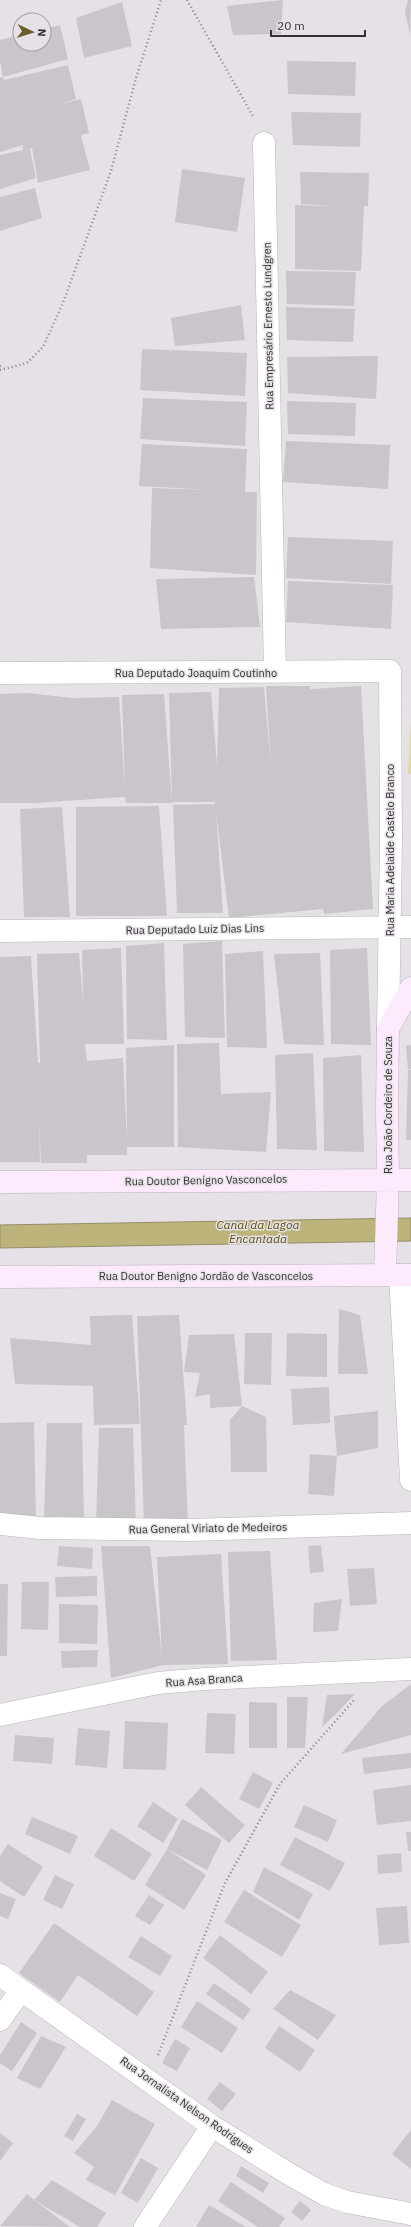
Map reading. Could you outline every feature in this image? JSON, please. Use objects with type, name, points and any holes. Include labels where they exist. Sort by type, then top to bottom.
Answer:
[{"type":"main road","name":"Rua João Cordeiro de Souza","points":[[396,1272],[388,1187],[388,1029],[411,988]]},
{"type":"main road","name":"Rua Doutor Benígno Vasconcelos","points":[[0,1182],[388,1187],[411,1180]]},
{"type":"main road","name":"Rua Doutor Benigno Jordão de Vasconcelos","points":[[0,1277],[396,1272]]},
{"type":"street","name":"Rua Empresário Ernesto Lundgren","points":[[264,143],[275,672]]},
{"type":"street","name":"Rua Deputado Joaquim Coutinho","points":[[0,673],[390,671]]},
{"type":"street","name":"Rua Maria Adelaide Castelo Branco","points":[[388,1029],[390,671]]},
{"type":"street","points":[[389,928],[411,928]]},
{"type":"street","name":"Rua Deputado Luiz Dias Lins","points":[[0,931],[389,928]]},
{"type":"street","points":[[396,1272],[411,1480]]},
{"type":"street","name":"Rua General Viriato de Medeiros","points":[[2,1525],[40,1528],[190,1530],[411,1523]]},
{"type":"street","name":"Rua Asa Branca","points":[[0,1715],[158,1683],[205,1679],[411,1669]]},
{"type":"street","name":"Rua Jornalista Nelson Rodrigues","points":[[0,1975],[149,2079],[212,2126],[324,2194],[369,2207],[411,2214]]},
{"type":"street","points":[[0,2020],[21,1990]]},
{"type":"street","points":[[144,2227],[212,2126]]},
{"type":"path","points":[[0,366],[1,370],[27,363],[43,347],[63,303],[111,171],[136,78],[161,0]]},
{"type":"path","points":[[187,0],[254,117],[264,143]]},
{"type":"path","points":[[149,2079],[225,1882],[280,1784],[381,1671]]},
{"type":"shaded area","points":[[411,721],[411,774],[408,774]]},
{"type":"water","name":"Canal da Lagoa Encantada","points":[[411,1218],[411,1241],[0,1248],[0,1225]]},
{"type":"building","points":[[283,0],[281,34],[233,35],[227,6]]},
{"type":"building","points":[[408,0],[411,0],[410,35],[405,11]]},
{"type":"building","points":[[122,2],[132,46],[84,58],[76,18]]},
{"type":"building","points":[[60,25],[68,59],[3,77],[0,61],[0,40],[12,37],[12,52],[52,52],[52,27]]},
{"type":"building","points":[[287,61],[356,62],[355,96],[288,94]]},
{"type":"building","points":[[68,65],[76,99],[59,104],[81,99],[89,133],[81,135],[90,170],[38,183],[32,148],[30,149],[36,178],[0,189],[0,155],[23,150],[23,145],[0,152],[0,78],[3,77],[4,80]]},
{"type":"building","points":[[291,112],[361,113],[360,147],[293,145]]},
{"type":"building","points":[[182,169],[245,178],[237,232],[175,222]]},
{"type":"building","points":[[300,172],[369,173],[368,206],[364,206],[361,271],[295,269],[295,205],[334,206],[301,204]]},
{"type":"building","points":[[35,188],[42,218],[0,231],[0,197]]},
{"type":"building","points":[[286,271],[356,272],[354,306],[287,304]]},
{"type":"building","points":[[241,305],[245,340],[175,346],[171,318]]},
{"type":"building","points":[[286,307],[355,309],[353,342],[287,340]]},
{"type":"building","points":[[142,349],[247,353],[245,396],[140,390]]},
{"type":"building","points":[[378,356],[376,399],[288,393],[287,357]]},
{"type":"building","points":[[143,398],[247,402],[245,446],[140,439]]},
{"type":"building","points":[[287,401],[356,403],[355,436],[288,434]]},
{"type":"building","points":[[286,441],[390,445],[388,489],[283,482]]},
{"type":"building","points":[[142,444],[247,449],[245,492],[257,492],[256,575],[150,568],[152,488],[211,490],[139,486]]},
{"type":"building","points":[[288,537],[393,541],[391,584],[286,578]]},
{"type":"building","points":[[254,577],[260,627],[161,629],[156,579]]},
{"type":"building","points":[[288,581],[393,585],[391,629],[286,622]]},
{"type":"building","points":[[266,686],[310,686],[310,689],[361,686],[373,909],[324,914],[323,909],[229,918],[216,811],[223,913],[177,913],[173,805],[215,804],[215,802],[172,802],[169,693],[211,692],[217,765],[219,688],[264,687],[271,767]]},
{"type":"building","points":[[27,693],[73,698],[119,697],[125,790],[122,695],[164,694],[172,803],[126,803],[125,797],[34,803],[0,803],[0,694]]},
{"type":"building","points":[[159,806],[167,916],[76,916],[76,807]]},
{"type":"building","points":[[62,807],[70,917],[24,917],[20,809]]},
{"type":"building","points":[[222,941],[225,1038],[185,1037],[183,944]]},
{"type":"building","points":[[164,943],[167,1040],[127,1039],[126,946]]},
{"type":"building","points":[[121,948],[124,1044],[85,1044],[87,1061],[123,1058],[127,1143],[126,1048],[174,1045],[174,1147],[127,1147],[127,1155],[87,1155],[87,1163],[41,1163],[39,1123],[40,1162],[0,1162],[0,957],[31,956],[38,1063],[40,1063],[37,954],[79,953],[83,1002],[82,950]]},
{"type":"building","points":[[367,948],[371,1045],[331,1044],[330,950]]},
{"type":"building","points":[[263,951],[267,1048],[227,1047],[225,954]]},
{"type":"building","points":[[320,953],[324,1045],[284,1044],[274,954]]},
{"type":"building","points":[[219,1043],[221,1094],[271,1092],[266,1152],[178,1147],[177,1044]]},
{"type":"building","points":[[411,1045],[411,1069],[408,1070],[406,1046]]},
{"type":"building","points":[[313,1053],[317,1150],[277,1149],[275,1055]]},
{"type":"building","points":[[361,1055],[364,1152],[324,1151],[323,1058]]},
{"type":"building","points":[[408,1070],[411,1070],[411,1140],[406,1140]]},
{"type":"building","points":[[339,1309],[360,1315],[368,1374],[338,1374]]},
{"type":"building","points":[[132,1315],[140,1424],[94,1425],[93,1386],[15,1384],[10,1338],[91,1345],[90,1316]]},
{"type":"building","points":[[179,1315],[187,1425],[184,1425],[188,1526],[144,1524],[137,1316]]},
{"type":"building","points":[[245,1333],[272,1333],[271,1385],[244,1384]]},
{"type":"building","points":[[287,1333],[327,1334],[327,1377],[286,1376]]},
{"type":"building","points":[[234,1334],[242,1406],[210,1408],[210,1394],[195,1397],[200,1373],[184,1372],[189,1335]]},
{"type":"building","points":[[329,1387],[330,1423],[293,1425],[291,1389]]},
{"type":"building","points":[[242,1406],[266,1417],[267,1472],[231,1472],[230,1420]]},
{"type":"building","points":[[378,1411],[378,1448],[337,1456],[334,1416]]},
{"type":"building","points":[[34,1422],[36,1521],[0,1520],[0,1423]]},
{"type":"building","points":[[47,1423],[82,1423],[84,1521],[44,1520]]},
{"type":"building","points":[[99,1428],[133,1428],[136,1527],[96,1525]]},
{"type":"building","points":[[310,1454],[337,1456],[334,1496],[308,1494]]},
{"type":"building","points":[[321,1545],[324,1572],[310,1573],[308,1546]]},
{"type":"building","points":[[59,1546],[93,1548],[92,1569],[57,1566]]},
{"type":"building","points":[[101,1546],[150,1546],[162,1658],[157,1557],[221,1554],[228,1664],[163,1665],[111,1678]]},
{"type":"building","points":[[270,1551],[277,1660],[231,1661],[228,1552]]},
{"type":"building","points":[[374,1568],[377,1604],[350,1606],[347,1569]]},
{"type":"building","points":[[97,1576],[97,1596],[56,1597],[55,1577]]},
{"type":"building","points":[[22,1582],[49,1582],[48,1630],[21,1629]]},
{"type":"building","points":[[0,1584],[8,1584],[7,1656],[0,1656]]},
{"type":"building","points":[[342,1599],[338,1631],[313,1632],[314,1603]]},
{"type":"building","points":[[59,1604],[98,1605],[97,1644],[59,1643]]},
{"type":"building","points":[[98,1650],[97,1667],[62,1668],[61,1651]]},
{"type":"building","points":[[411,1684],[411,1735],[341,1754],[381,1707]]},
{"type":"building","points":[[355,1694],[337,1713],[322,1727],[327,1695]]},
{"type":"building","points":[[287,1697],[308,1697],[305,1748],[287,1748]]},
{"type":"building","points":[[249,1702],[277,1703],[277,1748],[249,1748]]},
{"type":"building","points":[[207,1713],[236,1714],[234,1754],[205,1753]]},
{"type":"building","points":[[125,1721],[168,1723],[166,1770],[123,1769]]},
{"type":"building","points":[[78,1728],[110,1731],[107,1768],[75,1765]]},
{"type":"building","points":[[15,1735],[54,1738],[52,1764],[13,1761]]},
{"type":"building","points":[[411,1753],[411,1768],[364,1774],[362,1758]]},
{"type":"building","points":[[253,1772],[273,1783],[259,1809],[239,1799]]},
{"type":"building","points":[[411,1785],[411,1821],[377,1825],[373,1790]]},
{"type":"building","points":[[201,1787],[245,1825],[229,1843],[185,1805]]},
{"type":"building","points":[[153,1802],[178,1819],[163,1843],[137,1826]]},
{"type":"building","points":[[304,1805],[337,1820],[328,1842],[294,1827]]},
{"type":"building","points":[[32,1817],[78,1836],[70,1854],[25,1834]]},
{"type":"building","points":[[182,1819],[222,1840],[207,1870],[167,1849]]},
{"type":"building","points":[[111,1828],[152,1854],[134,1881],[94,1856]]},
{"type":"building","points":[[406,1832],[411,1832],[411,1851],[408,1851]]},
{"type":"building","points":[[295,1837],[345,1863],[330,1891],[280,1865]]},
{"type":"building","points":[[8,1844],[43,1867],[24,1897],[0,1881],[0,1856]]},
{"type":"building","points":[[167,1849],[206,1875],[184,1910],[145,1885]]},
{"type":"building","points":[[401,1853],[402,1872],[378,1874],[377,1855]]},
{"type":"building","points":[[264,1867],[313,1894],[299,1920],[253,1892]]},
{"type":"building","points":[[55,1875],[74,1884],[62,1909],[43,1900]]},
{"type":"building","points":[[244,1890],[301,1925],[282,1957],[224,1922]]},
{"type":"building","points":[[0,1893],[16,1899],[8,1919],[0,1916]]},
{"type":"building","points":[[149,1895],[164,1905],[150,1925],[135,1916]]},
{"type":"building","points":[[407,1906],[409,1943],[379,1945],[376,1908]]},
{"type":"building","points":[[54,1923],[154,1992],[137,2016],[78,1975],[60,2002],[19,1973]]},
{"type":"building","points":[[220,1935],[268,1972],[251,1994],[203,1958]]},
{"type":"building","points":[[141,1936],[172,1956],[160,1976],[128,1957]]},
{"type":"building","points":[[214,1983],[251,2009],[243,2020],[206,1994]]},
{"type":"building","points":[[290,1990],[336,2015],[318,2040],[273,2009]]},
{"type":"building","points":[[197,2001],[238,2028],[222,2053],[181,2027]]},
{"type":"building","points":[[21,2022],[37,2033],[12,2071],[0,2063],[0,2055]]},
{"type":"building","points":[[279,2026],[315,2050],[300,2072],[265,2048]]},
{"type":"building","points":[[41,2036],[66,2047],[40,2089],[17,2078]]},
{"type":"building","points":[[175,2039],[190,2048],[177,2071],[162,2063]]},
{"type":"building","points":[[220,2082],[236,2094],[222,2111],[207,2099]]},
{"type":"building","points":[[112,2100],[155,2124],[115,2195],[86,2180],[94,2167],[74,2153],[97,2126]]},
{"type":"building","points":[[77,2114],[86,2119],[73,2141],[64,2136]]},
{"type":"building","points":[[411,2130],[411,2169],[392,2154]]},
{"type":"building","points":[[0,2133],[13,2143],[0,2161]]},
{"type":"building","points":[[141,2158],[158,2168],[138,2203],[121,2193]]},
{"type":"building","points":[[241,2166],[269,2183],[263,2193],[236,2176]]},
{"type":"building","points":[[52,2180],[106,2213],[97,2227],[80,2227],[34,2200]]},
{"type":"building","points":[[231,2182],[285,2218],[279,2227],[258,2227],[218,2201]]},
{"type":"building","points":[[27,2194],[70,2227],[0,2226]]},
{"type":"building","points":[[300,2201],[311,2210],[302,2221],[291,2212]]},
{"type":"building","points":[[209,2205],[246,2227],[196,2227]]}]
